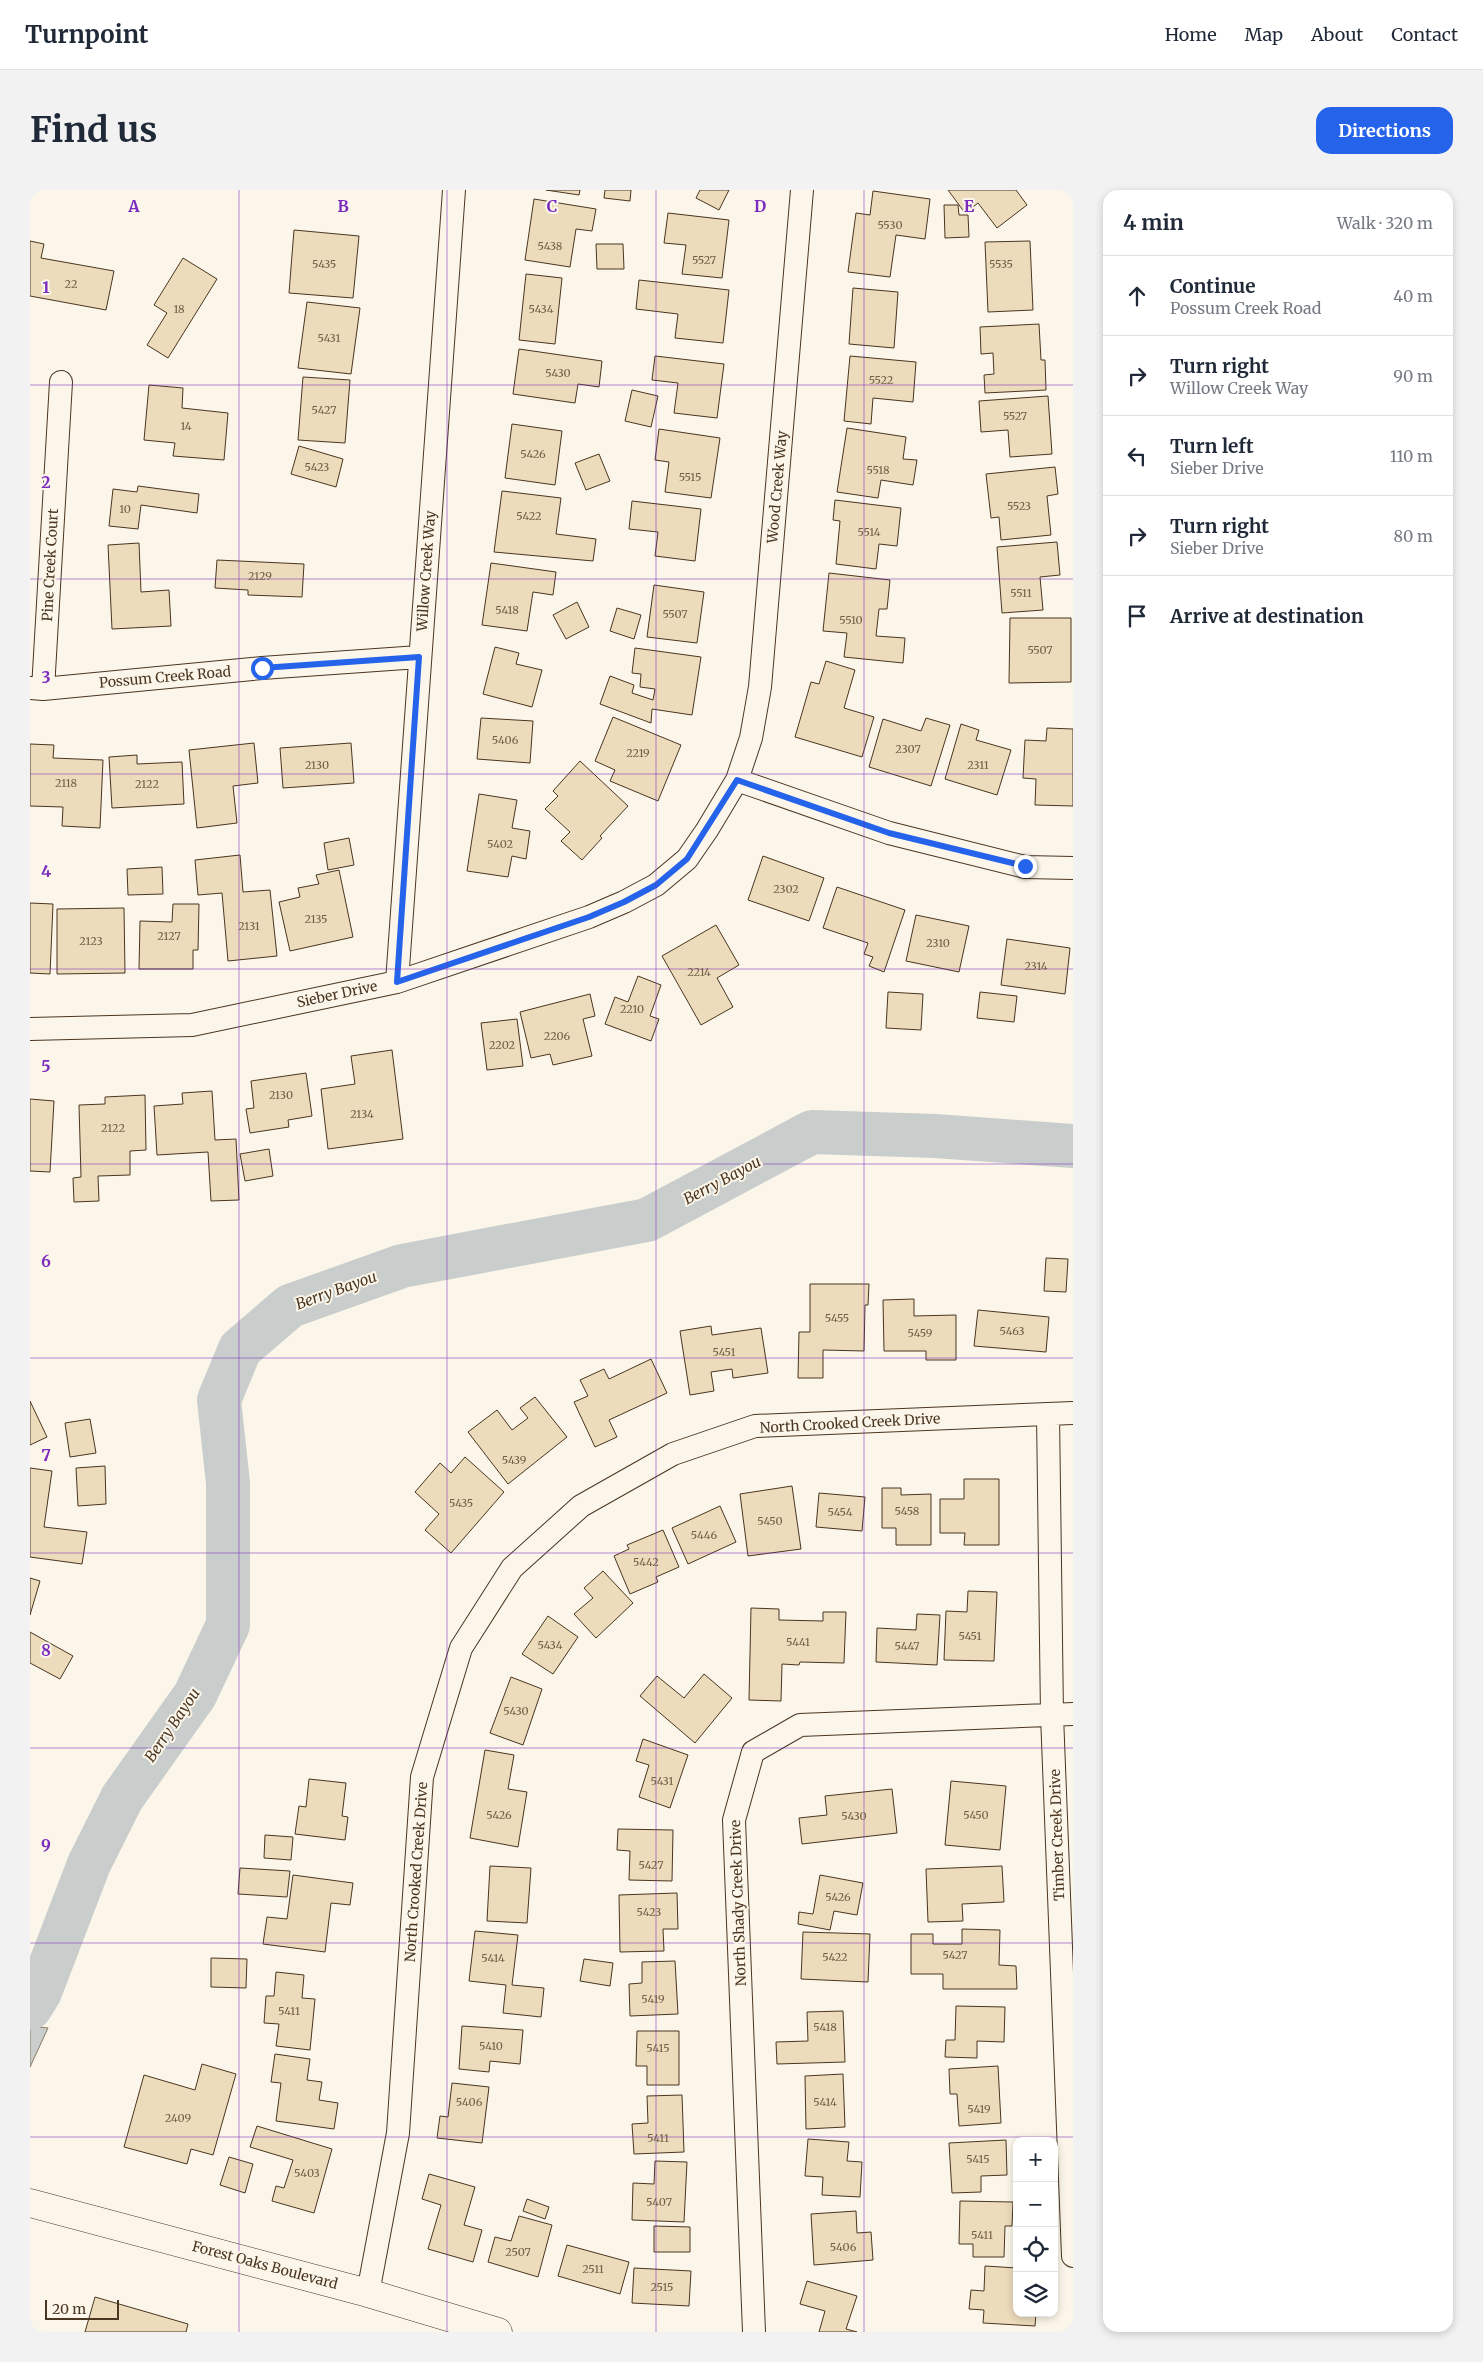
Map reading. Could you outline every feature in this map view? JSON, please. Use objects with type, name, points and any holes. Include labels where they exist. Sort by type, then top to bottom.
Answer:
[{"type":"street","name":"Willow Creek Way","points":[[397,982],[454,190]]},
{"type":"street","name":"Wood Creek Way","points":[[737,780],[751,738],[760,687],[802,190]]},
{"type":"street","name":"Pine Creek Court","points":[[36,688],[61,382]]},
{"type":"street","name":"Possum Creek Road","points":[[36,688],[262,668],[419,657]]},
{"type":"street","points":[[737,780],[889,833],[1025,866],[1073,868]]},
{"type":"street","name":"Sieber Drive","points":[[30,1029],[192,1026],[397,982],[589,917],[624,902],[656,885],[687,859],[737,780]]},
{"type":"street","name":"North Crooked Creek Drive","points":[[368,2293],[398,2133],[422,1776],[461,1648],[512,1568],[581,1506],[673,1454],[755,1426],[1073,1413]]},
{"type":"street","name":"Timber Creek Drive","points":[[1048,1414],[1063,1715],[1073,2256]]},
{"type":"street","name":"North Shady Creek Drive","points":[[754,2332],[734,1820],[753,1752],[800,1725],[1063,1715]]},
{"type":"street","name":"Forest Oaks Boulevard","points":[[30,2203],[368,2293],[498,2332]]},
{"type":"shaded area","points":[[30,2026],[48,2028],[30,2067]]},
{"type":"building","points":[[546,190],[580,190],[579,195]]},
{"type":"building","points":[[605,190],[631,190],[630,201],[604,198]]},
{"type":"building","points":[[700,190],[729,190],[719,210],[696,198]]},
{"type":"building","points":[[948,190],[1016,190],[1027,205],[997,228],[978,203],[965,213]]},
{"type":"building","points":[[873,191],[930,199],[925,239],[896,235],[890,277],[848,272],[856,213],[870,215]]},
{"type":"building","points":[[534,199],[596,209],[592,231],[576,229],[570,267],[525,260]]},
{"type":"building","points":[[944,205],[958,205],[959,215],[968,215],[969,237],[945,238]]},
{"type":"building","points":[[668,213],[729,220],[722,278],[682,274],[686,245],[664,243]]},
{"type":"building","points":[[294,230],[359,236],[353,298],[289,293]]},
{"type":"building","points":[[30,241],[44,244],[41,258],[114,271],[106,310],[30,296]]},
{"type":"building","points":[[1030,241],[1033,310],[988,312],[985,242]]},
{"type":"building","points":[[596,244],[623,244],[624,269],[597,269]]},
{"type":"building","points":[[183,258],[217,279],[168,358],[147,345],[167,313],[154,305]]},
{"type":"building","points":[[526,274],[562,278],[555,344],[519,340]]},
{"type":"building","points":[[639,280],[729,290],[723,343],[675,338],[678,314],[636,309]]},
{"type":"building","points":[[853,288],[898,292],[894,348],[849,344]]},
{"type":"building","points":[[307,302],[360,308],[351,374],[298,368]]},
{"type":"building","points":[[1039,324],[1041,360],[1045,360],[1046,390],[985,393],[984,375],[994,374],[993,353],[981,354],[980,327]]},
{"type":"building","points":[[519,349],[602,361],[599,387],[578,384],[575,403],[513,394]]},
{"type":"building","points":[[655,356],[724,364],[717,418],[674,413],[678,383],[652,380]]},
{"type":"building","points":[[850,356],[916,362],[913,402],[873,398],[871,424],[844,421]]},
{"type":"building","points":[[303,377],[350,380],[345,443],[298,440]]},
{"type":"building","points":[[149,385],[183,388],[182,408],[228,413],[224,460],[173,456],[175,443],[144,440]]},
{"type":"building","points":[[632,390],[658,396],[651,427],[625,421]]},
{"type":"building","points":[[1048,396],[1052,454],[1010,457],[1008,430],[981,432],[979,401]]},
{"type":"building","points":[[512,424],[562,431],[555,485],[505,478]]},
{"type":"building","points":[[847,428],[906,437],[903,459],[917,460],[913,485],[881,480],[878,498],[837,492]]},
{"type":"building","points":[[659,429],[720,438],[711,498],[665,492],[669,462],[655,460]]},
{"type":"building","points":[[299,446],[343,459],[336,487],[291,474]]},
{"type":"building","points":[[599,454],[610,481],[586,490],[575,463]]},
{"type":"building","points":[[1055,467],[1058,494],[1047,496],[1051,535],[1001,540],[999,517],[991,518],[986,474]]},
{"type":"building","points":[[138,486],[199,494],[197,513],[141,505],[138,529],[109,526],[113,489],[137,492]]},
{"type":"building","points":[[502,491],[561,498],[556,534],[596,539],[593,561],[494,552]]},
{"type":"building","points":[[835,500],[901,508],[897,546],[879,544],[876,569],[836,564],[840,521],[833,520]]},
{"type":"building","points":[[632,501],[701,509],[695,561],[655,556],[658,532],[629,529]]},
{"type":"building","points":[[1057,542],[1060,575],[1040,577],[1043,610],[1002,613],[997,547]]},
{"type":"building","points":[[139,543],[141,592],[169,590],[171,626],[112,629],[108,545]]},
{"type":"building","points":[[217,560],[304,564],[302,597],[248,595],[248,590],[215,588]]},
{"type":"building","points":[[491,563],[556,572],[553,595],[533,592],[527,631],[482,625]]},
{"type":"building","points":[[829,573],[890,580],[887,609],[879,609],[876,636],[905,638],[903,663],[844,657],[847,633],[823,631]]},
{"type":"building","points":[[654,585],[704,592],[697,643],[647,637]]},
{"type":"building","points":[[577,602],[589,627],[566,639],[553,615]]},
{"type":"building","points":[[617,608],[641,615],[634,639],[610,631]]},
{"type":"building","points":[[1010,618],[1071,618],[1071,682],[1009,683]]},
{"type":"building","points":[[495,647],[519,653],[516,664],[542,670],[532,707],[483,694]]},
{"type":"building","points":[[635,648],[701,657],[692,715],[652,709],[651,723],[600,704],[610,676],[634,685],[632,693],[653,700],[655,689],[640,687],[641,674],[632,673]]},
{"type":"building","points":[[826,661],[855,670],[844,708],[874,717],[862,757],[795,737],[811,682],[819,684]]},
{"type":"building","points":[[613,717],[681,745],[658,801],[610,781],[615,770],[595,761]]},
{"type":"building","points":[[481,718],[533,721],[530,763],[477,759]]},
{"type":"building","points":[[926,718],[950,725],[931,786],[869,767],[883,719],[921,731]]},
{"type":"building","points":[[961,724],[979,730],[976,740],[1011,750],[997,795],[945,779]]},
{"type":"building","points":[[1047,728],[1073,729],[1073,806],[1035,805],[1036,779],[1023,778],[1025,740],[1046,741]]},
{"type":"building","points":[[254,743],[258,783],[233,786],[237,823],[197,828],[189,750]]},
{"type":"building","points":[[351,743],[354,783],[283,788],[280,748]]},
{"type":"building","points":[[30,744],[54,745],[53,758],[103,760],[100,828],[62,826],[63,807],[30,806]]},
{"type":"building","points":[[137,755],[137,764],[182,762],[184,804],[112,808],[109,757]]},
{"type":"building","points":[[580,761],[628,806],[600,836],[602,838],[582,860],[561,841],[570,832],[545,809],[558,796],[553,791]]},
{"type":"building","points":[[479,794],[517,800],[512,828],[530,831],[526,859],[512,856],[508,877],[467,871]]},
{"type":"building","points":[[349,838],[354,865],[328,870],[324,843]]},
{"type":"building","points":[[240,855],[243,892],[270,890],[277,956],[228,961],[222,893],[198,895],[195,860]]},
{"type":"building","points":[[763,856],[824,878],[809,921],[748,900]]},
{"type":"building","points":[[162,867],[163,894],[128,895],[127,869]]},
{"type":"building","points":[[339,870],[353,937],[290,951],[279,902],[300,897],[298,888],[319,884],[316,875]]},
{"type":"building","points":[[837,887],[905,910],[884,972],[869,966],[873,957],[864,954],[868,943],[823,928]]},
{"type":"building","points":[[30,903],[53,904],[50,974],[30,973]]},
{"type":"building","points":[[173,904],[199,904],[198,950],[193,950],[193,969],[139,969],[140,921],[172,922]]},
{"type":"building","points":[[124,908],[125,973],[57,974],[57,909]]},
{"type":"building","points":[[916,915],[969,926],[959,972],[906,961]]},
{"type":"building","points":[[716,925],[739,965],[717,978],[733,1007],[701,1025],[662,956]]},
{"type":"building","points":[[1007,939],[1070,948],[1065,994],[1001,985]]},
{"type":"building","points":[[638,976],[661,985],[650,1016],[659,1019],[651,1041],[605,1024],[615,997],[628,1002]]},
{"type":"building","points":[[888,992],[923,994],[921,1030],[886,1028]]},
{"type":"building","points":[[980,992],[1017,996],[1014,1022],[977,1018]]},
{"type":"building","points":[[590,994],[595,1016],[583,1019],[592,1056],[553,1065],[550,1054],[531,1058],[520,1012]]},
{"type":"building","points":[[517,1019],[523,1066],[487,1070],[481,1023]]},
{"type":"building","points":[[392,1050],[403,1139],[328,1149],[321,1089],[355,1084],[351,1056]]},
{"type":"building","points":[[306,1073],[312,1116],[288,1120],[289,1127],[250,1133],[246,1109],[254,1108],[251,1081]]},
{"type":"building","points":[[212,1091],[215,1140],[236,1139],[239,1200],[211,1201],[208,1152],[157,1155],[154,1106],[183,1104],[182,1093]]},
{"type":"building","points":[[145,1095],[146,1150],[130,1151],[130,1175],[98,1176],[99,1201],[74,1202],[73,1178],[81,1177],[79,1105],[105,1104],[105,1097]]},
{"type":"building","points":[[30,1099],[54,1101],[50,1172],[30,1171]]},
{"type":"building","points":[[269,1149],[273,1176],[245,1181],[240,1154]]},
{"type":"building","points":[[1046,1258],[1068,1259],[1066,1292],[1044,1291]]},
{"type":"building","points":[[810,1284],[869,1284],[868,1305],[865,1305],[864,1351],[823,1350],[823,1378],[798,1378],[799,1332],[810,1332]]},
{"type":"building","points":[[914,1299],[914,1316],[956,1315],[956,1360],[926,1360],[926,1351],[884,1351],[883,1300]]},
{"type":"building","points":[[978,1310],[1049,1317],[1046,1352],[974,1346]]},
{"type":"building","points":[[711,1326],[712,1335],[761,1328],[768,1373],[733,1378],[732,1369],[711,1372],[714,1391],[690,1395],[680,1331]]},
{"type":"building","points":[[651,1359],[667,1393],[609,1420],[617,1437],[595,1447],[574,1402],[588,1396],[580,1380],[604,1369],[609,1379]]},
{"type":"building","points":[[535,1397],[567,1437],[508,1484],[468,1432],[497,1410],[512,1430],[528,1418],[520,1408]]},
{"type":"building","points":[[30,1401],[47,1437],[30,1445]]},
{"type":"building","points":[[90,1419],[96,1453],[70,1457],[65,1423]]},
{"type":"building","points":[[465,1457],[504,1492],[451,1553],[425,1530],[439,1514],[415,1492],[440,1463],[451,1473]]},
{"type":"building","points":[[105,1466],[106,1504],[78,1506],[76,1468]]},
{"type":"building","points":[[30,1468],[52,1471],[44,1527],[87,1532],[82,1564],[30,1557]]},
{"type":"building","points":[[964,1479],[999,1479],[999,1545],[964,1545],[965,1533],[940,1533],[940,1499],[964,1499]]},
{"type":"building","points":[[792,1486],[801,1549],[748,1556],[740,1494]]},
{"type":"building","points":[[882,1488],[901,1488],[901,1495],[931,1494],[931,1545],[896,1545],[896,1528],[882,1528]]},
{"type":"building","points":[[819,1493],[865,1497],[862,1531],[816,1527]]},
{"type":"building","points":[[720,1506],[736,1542],[688,1564],[672,1528]]},
{"type":"building","points":[[663,1530],[679,1567],[656,1577],[658,1582],[630,1594],[614,1556],[629,1549],[627,1545]]},
{"type":"building","points":[[603,1571],[633,1603],[596,1638],[574,1614],[593,1598],[584,1588]]},
{"type":"building","points":[[30,1578],[40,1581],[30,1615]]},
{"type":"building","points":[[968,1591],[997,1592],[994,1661],[944,1660],[946,1611],[967,1612]]},
{"type":"building","points":[[751,1608],[779,1609],[779,1620],[823,1621],[823,1612],[846,1612],[844,1663],[800,1662],[799,1665],[782,1664],[781,1701],[749,1700]]},
{"type":"building","points":[[917,1614],[940,1615],[937,1665],[876,1662],[877,1628],[916,1630]]},
{"type":"building","points":[[548,1616],[578,1637],[553,1674],[522,1654]]},
{"type":"building","points":[[30,1632],[73,1656],[60,1679],[30,1663]]},
{"type":"building","points":[[704,1674],[732,1698],[695,1743],[640,1696],[657,1676],[684,1698]]},
{"type":"building","points":[[511,1677],[542,1689],[523,1745],[490,1733]]},
{"type":"building","points":[[643,1739],[688,1755],[670,1808],[639,1797],[649,1765],[636,1761]]},
{"type":"building","points":[[485,1750],[514,1755],[508,1789],[527,1792],[518,1847],[470,1838]]},
{"type":"building","points":[[309,1779],[346,1783],[342,1816],[348,1817],[345,1840],[295,1834],[299,1806],[306,1807]]},
{"type":"building","points":[[951,1781],[1006,1786],[1000,1850],[945,1845]]},
{"type":"building","points":[[892,1789],[897,1833],[802,1844],[799,1818],[827,1815],[825,1796]]},
{"type":"building","points":[[618,1829],[673,1830],[672,1881],[629,1880],[630,1851],[617,1850]]},
{"type":"building","points":[[265,1835],[293,1837],[291,1860],[264,1858]]},
{"type":"building","points":[[490,1866],[531,1868],[527,1923],[487,1921]]},
{"type":"building","points":[[1002,1866],[1004,1902],[962,1904],[963,1921],[928,1922],[926,1869]]},
{"type":"building","points":[[240,1868],[290,1871],[287,1897],[238,1894]]},
{"type":"building","points":[[293,1875],[353,1883],[350,1905],[331,1903],[325,1952],[263,1944],[267,1917],[287,1919]]},
{"type":"building","points":[[820,1875],[863,1883],[857,1915],[834,1911],[830,1930],[798,1924],[799,1912],[813,1914]]},
{"type":"building","points":[[677,1893],[678,1929],[663,1929],[664,1951],[620,1952],[619,1895]]},
{"type":"building","points":[[962,1929],[1000,1930],[999,1965],[1016,1966],[1017,1989],[943,1989],[943,1974],[911,1974],[911,1934],[933,1934],[933,1944],[962,1944]]},
{"type":"building","points":[[475,1931],[518,1935],[512,1985],[544,1988],[541,2017],[503,2013],[506,1985],[469,1981]]},
{"type":"building","points":[[803,1932],[870,1934],[868,1982],[801,1979]]},
{"type":"building","points":[[211,1958],[247,1959],[246,1988],[211,1987]]},
{"type":"building","points":[[584,1959],[613,1963],[610,1986],[580,1981]]},
{"type":"building","points":[[675,1961],[678,2014],[630,2016],[629,1984],[642,1983],[642,1962]]},
{"type":"building","points":[[276,1972],[304,1975],[302,1998],[315,1999],[310,2050],[276,2046],[279,2024],[264,2023],[266,1996],[274,1996]]},
{"type":"building","points":[[956,2006],[1005,2007],[1004,2042],[977,2041],[977,2058],[945,2057],[946,2040],[955,2040]]},
{"type":"building","points":[[843,2011],[845,2062],[777,2064],[776,2042],[808,2041],[807,2012]]},
{"type":"building","points":[[462,2026],[523,2030],[520,2064],[490,2061],[489,2072],[459,2069]]},
{"type":"building","points":[[637,2031],[679,2031],[679,2085],[647,2085],[647,2066],[636,2066]]},
{"type":"building","points":[[275,2054],[310,2059],[307,2080],[322,2082],[319,2100],[338,2103],[334,2129],[276,2121],[281,2083],[271,2082]]},
{"type":"building","points":[[202,2064],[236,2074],[213,2155],[191,2149],[187,2164],[124,2147],[144,2075],[195,2090]]},
{"type":"building","points":[[998,2066],[1001,2123],[959,2126],[957,2094],[950,2094],[949,2069]]},
{"type":"building","points":[[843,2074],[845,2127],[806,2129],[805,2076]]},
{"type":"building","points":[[452,2083],[489,2087],[482,2143],[437,2138],[440,2116],[448,2117]]},
{"type":"building","points":[[682,2095],[684,2152],[634,2154],[632,2124],[648,2123],[647,2096]]},
{"type":"building","points":[[257,2126],[332,2149],[314,2213],[272,2201],[276,2186],[284,2188],[293,2160],[250,2147]]},
{"type":"building","points":[[808,2139],[849,2142],[847,2161],[862,2162],[860,2197],[822,2195],[823,2177],[805,2176]]},
{"type":"building","points":[[1006,2140],[1007,2175],[981,2176],[981,2192],[952,2193],[949,2143]]},
{"type":"building","points":[[229,2157],[253,2164],[245,2193],[220,2185]]},
{"type":"building","points":[[655,2161],[687,2162],[684,2222],[632,2220],[633,2183],[654,2184]]},
{"type":"building","points":[[429,2174],[475,2187],[464,2225],[482,2230],[473,2262],[428,2249],[441,2205],[422,2199]]},
{"type":"building","points":[[527,2199],[549,2207],[545,2219],[523,2211]]},
{"type":"building","points":[[960,2201],[1013,2202],[1012,2226],[1005,2226],[1004,2257],[973,2257],[973,2244],[959,2244]]},
{"type":"building","points":[[856,2211],[857,2233],[871,2232],[873,2260],[814,2265],[811,2214]]},
{"type":"building","points":[[519,2216],[552,2225],[538,2277],[488,2262],[495,2237],[511,2241]]},
{"type":"building","points":[[654,2226],[690,2227],[690,2252],[654,2252]]},
{"type":"building","points":[[567,2245],[629,2262],[620,2294],[558,2276]]},
{"type":"building","points":[[985,2266],[1013,2268],[1013,2317],[1036,2317],[1035,2326],[983,2323],[984,2310],[969,2309],[971,2290],[984,2291]]},
{"type":"building","points":[[634,2268],[691,2271],[689,2306],[632,2303]]},
{"type":"building","points":[[807,2281],[857,2296],[846,2329],[857,2332],[819,2332],[825,2311],[800,2304]]},
{"type":"building","points":[[95,2297],[188,2324],[186,2332],[85,2332]]},
{"type":"waterway","name":"Berry Bayou","points":[[30,2008],[40,1992],[89,1864],[122,1798],[195,1695],[228,1625],[228,1483],[219,1400],[240,1349],[290,1306],[402,1266],[647,1220],[812,1132],[935,1136],[1073,1146]]},
{"type":"route","points":[[262,668],[419,657],[397,982],[589,917],[624,902],[656,885],[687,859],[737,780],[889,833],[1025,866]]}]
